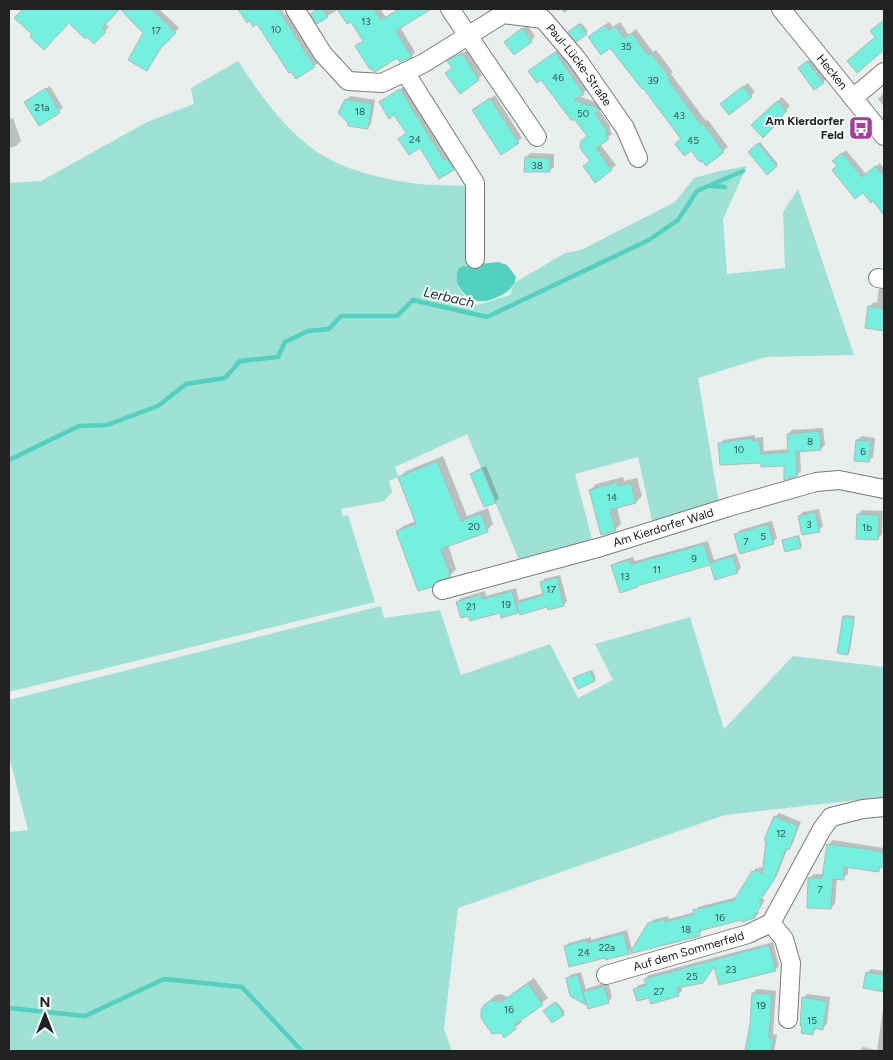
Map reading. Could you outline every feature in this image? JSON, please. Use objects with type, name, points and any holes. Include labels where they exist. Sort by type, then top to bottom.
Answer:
[{"type":"street","name":"Paul-Lücke-Straße","points":[[295,9],[323,54],[348,81],[382,83],[424,63],[504,14],[543,20],[577,59],[625,128],[638,158]]},
{"type":"street","points":[[450,9],[537,137]]},
{"type":"street","name":"Hecken","points":[[781,9],[884,136]]},
{"type":"street","points":[[405,72],[475,183],[475,260]]},
{"type":"street","points":[[853,98],[884,72]]},
{"type":"street","name":"Am Kierdorfer Wald","points":[[442,590],[601,548],[732,506],[816,482],[839,480],[884,489]]},
{"type":"street","points":[[788,1019],[791,963],[784,939],[771,923],[822,829],[831,817],[854,810],[884,807]]},
{"type":"street","name":"Auf dem Sommerfeld","points":[[606,975],[748,934],[771,923]]},
{"type":"shaded area","points":[[238,61],[258,90],[292,131],[306,143],[335,162],[397,181],[471,186],[469,259],[458,286],[462,293],[477,305],[510,295],[514,283],[565,253],[581,250],[675,202],[694,178],[747,166],[723,219],[727,274],[785,268],[783,212],[798,189],[854,355],[766,357],[698,378],[719,504],[653,525],[638,457],[575,474],[593,543],[521,565],[467,434],[395,467],[398,477],[389,481],[392,492],[384,501],[341,509],[343,516],[348,515],[375,602],[9,692],[9,183],[41,181],[147,122],[194,104],[191,88]]},
{"type":"shaded area","points":[[498,262],[507,265],[516,277],[513,286],[508,291],[491,300],[478,301],[468,297],[460,289],[457,279],[459,268]]},
{"type":"shaded area","points":[[381,606],[384,618],[440,610],[461,675],[550,644],[578,698],[613,680],[595,644],[690,617],[724,729],[793,656],[884,667],[884,797],[725,815],[458,908],[444,1029],[452,1051],[9,1051],[9,832],[28,830],[9,756],[9,700]]},
{"type":"building","points":[[23,9],[120,9],[102,28],[106,32],[94,44],[87,37],[85,39],[69,23],[44,50],[30,37],[32,34],[14,18]]},
{"type":"building","points":[[120,9],[152,9],[176,33],[160,49],[147,71],[128,60],[143,33]]},
{"type":"building","points":[[238,9],[278,9],[315,67],[296,79],[291,72],[289,73],[257,24],[253,27],[250,21],[247,23]]},
{"type":"building","points":[[318,9],[322,9],[328,17],[317,24],[310,14]]},
{"type":"building","points":[[337,9],[374,9],[381,20],[399,9],[431,9],[396,31],[412,57],[400,62],[397,58],[375,72],[369,68],[355,46],[363,41],[351,22],[347,24]]},
{"type":"building","points":[[884,20],[884,50],[857,73],[847,61],[875,37],[870,31]]},
{"type":"building","points":[[579,24],[587,34],[576,42],[568,32]]},
{"type":"building","points":[[605,25],[609,30],[615,26],[624,38],[632,33],[648,55],[651,53],[701,125],[703,123],[724,152],[706,166],[691,151],[684,156],[675,144],[681,139],[643,88],[610,48],[601,55],[588,37]]},
{"type":"building","points":[[522,28],[532,42],[514,55],[504,42]]},
{"type":"building","points":[[555,52],[584,94],[574,100],[598,108],[600,110],[595,114],[607,130],[606,135],[609,139],[596,148],[612,170],[595,183],[583,166],[590,161],[580,148],[581,141],[587,136],[575,120],[571,120],[541,80],[537,83],[528,71]]},
{"type":"building","points":[[463,54],[479,80],[460,94],[445,73],[452,68],[447,61]]},
{"type":"building","points":[[807,61],[824,83],[814,90],[798,68]]},
{"type":"building","points":[[743,86],[752,97],[729,115],[720,104]]},
{"type":"building","points":[[46,88],[60,113],[39,126],[24,102]]},
{"type":"building","points":[[400,89],[444,160],[447,158],[454,170],[439,179],[420,148],[409,155],[398,139],[406,133],[394,115],[389,119],[379,102]]},
{"type":"building","points":[[490,98],[519,143],[501,155],[472,110]]},
{"type":"building","points":[[345,99],[372,104],[368,129],[348,126],[348,123],[338,113]]},
{"type":"building","points":[[777,101],[787,111],[773,124],[775,126],[763,138],[751,125]]},
{"type":"building","points":[[758,143],[777,166],[767,175],[748,152]]},
{"type":"building","points":[[842,153],[862,177],[875,166],[884,176],[884,215],[873,201],[871,203],[863,193],[855,199],[832,170],[837,166],[832,161]]},
{"type":"building","points":[[525,157],[550,158],[550,172],[524,172]]},
{"type":"building","points":[[868,306],[884,309],[884,331],[865,328]]},
{"type":"building","points":[[820,431],[821,450],[796,452],[797,476],[784,480],[784,466],[761,467],[761,463],[720,465],[718,443],[752,438],[752,441],[759,440],[761,454],[788,452],[787,434]]},
{"type":"building","points":[[856,440],[871,441],[869,462],[854,461]]},
{"type":"building","points":[[437,461],[461,521],[481,513],[488,532],[441,549],[451,577],[439,580],[432,587],[418,591],[396,531],[416,524],[398,477]]},
{"type":"building","points":[[482,469],[496,503],[484,507],[470,474]]},
{"type":"building","points":[[617,482],[618,486],[631,483],[636,503],[610,510],[616,531],[601,535],[589,490]]},
{"type":"building","points":[[815,512],[820,532],[802,535],[798,516]]},
{"type":"building","points":[[857,514],[879,515],[878,540],[856,539]]},
{"type":"building","points":[[768,524],[774,544],[740,554],[734,534]]},
{"type":"building","points":[[798,536],[801,548],[785,552],[782,540]]},
{"type":"building","points":[[704,544],[710,563],[732,556],[738,573],[715,580],[710,565],[637,586],[620,593],[611,565],[629,560],[631,564]]},
{"type":"building","points":[[557,577],[564,606],[548,610],[547,607],[520,615],[516,603],[543,595],[540,582]]},
{"type":"building","points":[[512,591],[518,613],[501,618],[500,613],[470,621],[468,616],[461,618],[456,602],[481,594],[482,599]]},
{"type":"building","points":[[843,616],[854,618],[848,655],[837,653]]},
{"type":"building","points":[[590,671],[595,681],[578,689],[573,678]]},
{"type":"building","points":[[774,816],[798,826],[789,850],[786,849],[774,880],[759,902],[762,904],[755,918],[699,931],[700,936],[629,954],[648,923],[664,919],[665,922],[694,914],[693,910],[734,900],[752,871],[756,870],[762,874],[766,841],[764,840]]},
{"type":"building","points":[[827,844],[884,853],[884,867],[879,867],[879,872],[844,867],[844,880],[833,879],[831,909],[807,908],[808,878],[822,878]]},
{"type":"building","points":[[623,933],[629,954],[569,967],[564,946],[587,940],[587,943]]},
{"type":"building","points":[[769,945],[776,971],[719,985],[714,967],[703,983],[677,988],[679,996],[651,1004],[649,998],[637,1001],[633,989],[646,985],[644,979]]},
{"type":"building","points":[[866,972],[884,975],[884,992],[863,988]]},
{"type":"building","points":[[578,975],[586,1005],[570,996],[566,978]]},
{"type":"building","points":[[528,983],[543,1005],[514,1025],[516,1029],[504,1038],[501,1033],[492,1034],[481,1018],[481,1010],[484,1005],[491,1000],[501,1002]]},
{"type":"building","points":[[604,986],[609,1003],[588,1009],[583,992]]},
{"type":"building","points":[[752,993],[772,994],[769,1038],[774,1038],[771,1051],[745,1051],[750,1024]]},
{"type":"building","points":[[802,997],[827,1001],[823,1030],[814,1028],[813,1035],[801,1033]]},
{"type":"building","points":[[555,1002],[564,1015],[552,1023],[543,1011]]},
{"type":"waterway","name":"Lerbach","points":[[9,460],[79,426],[107,425],[158,406],[186,384],[225,378],[240,361],[278,357],[285,342],[308,331],[329,329],[341,316],[397,316],[413,300],[487,317],[649,240],[678,220],[697,191],[743,171]]},
{"type":"waterway","points":[[711,186],[725,187]]},
{"type":"waterway","points":[[9,1008],[85,1016],[164,979],[242,987],[302,1051]]},
{"type":"place","name":"Am Kierdorfer Feld","points":[[861,128]]}]
